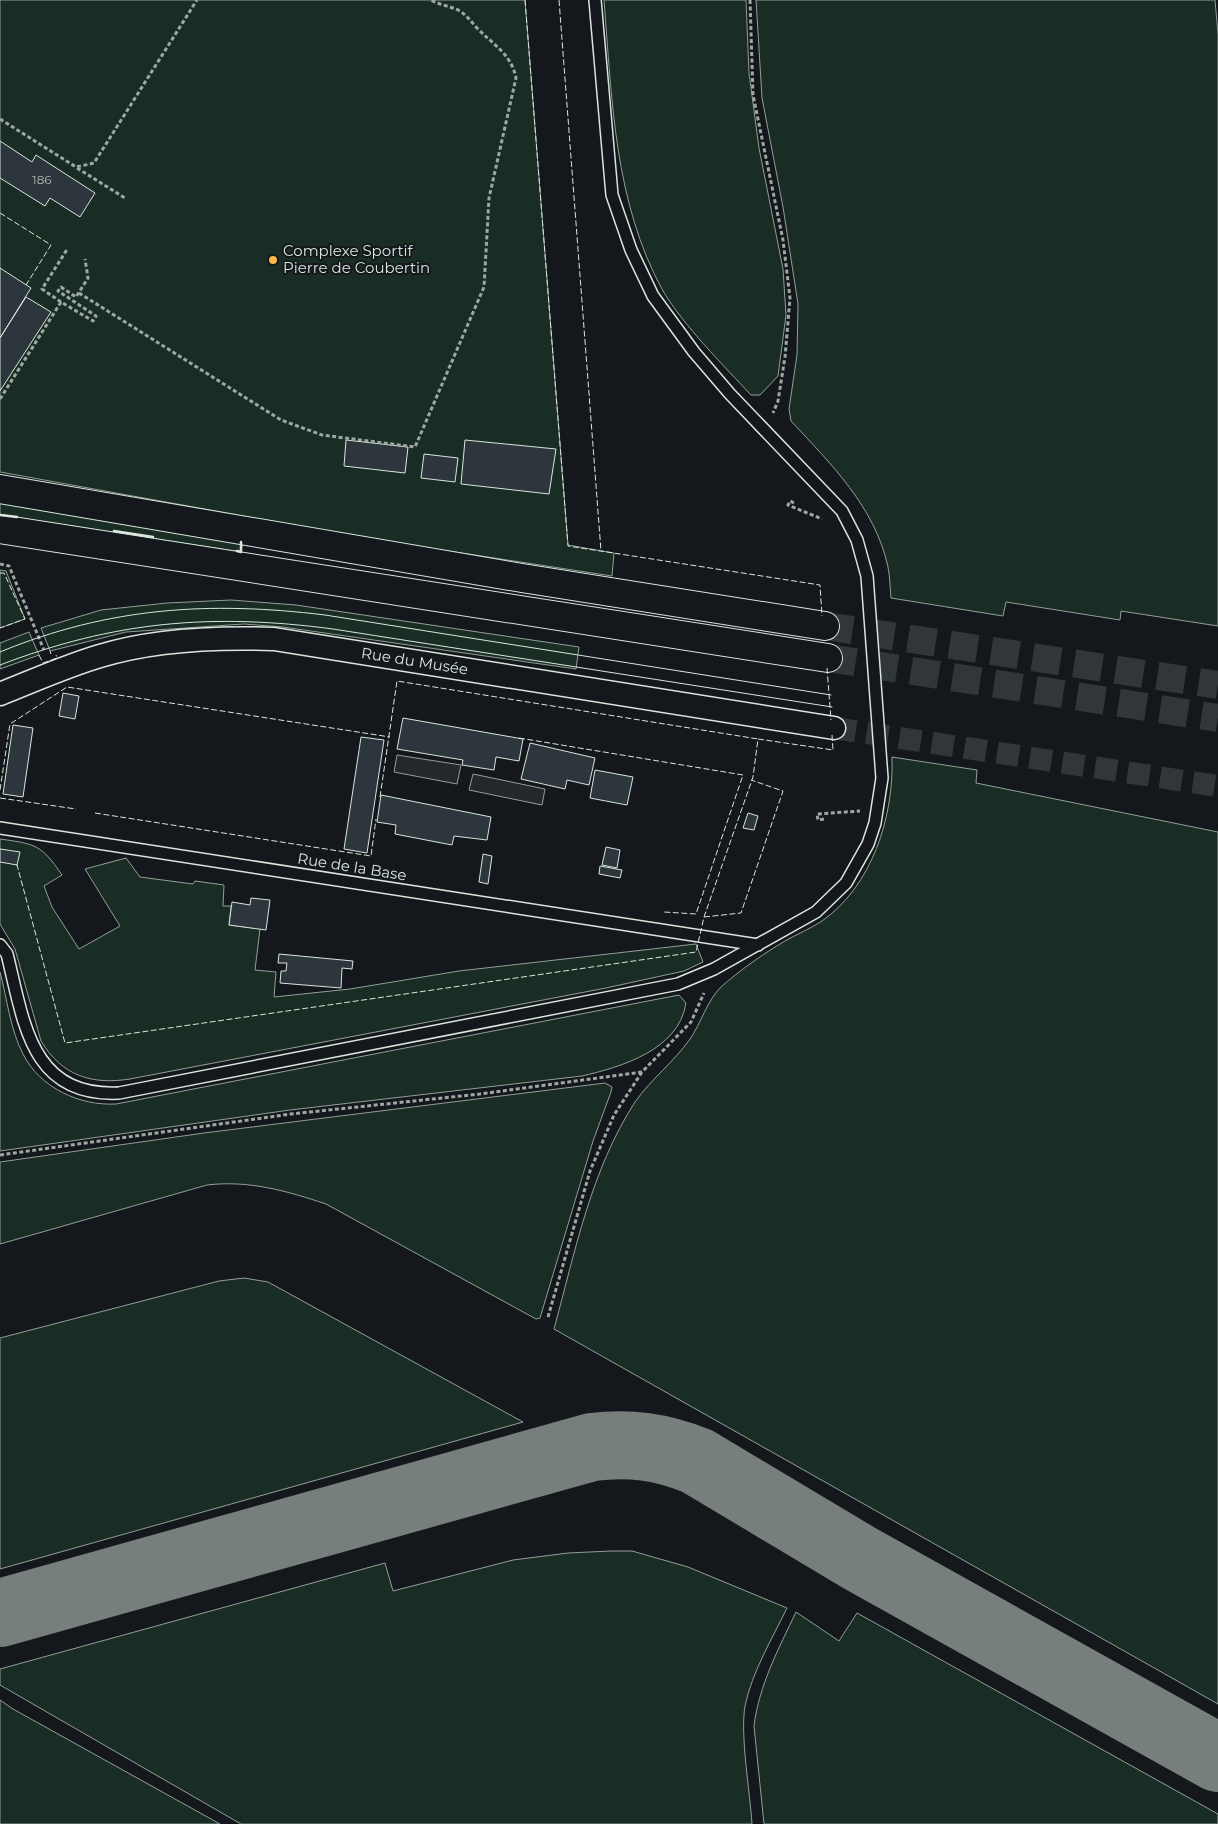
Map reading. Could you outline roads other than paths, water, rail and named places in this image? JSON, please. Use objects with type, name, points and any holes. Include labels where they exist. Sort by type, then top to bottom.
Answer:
[{"type":"highway","points":[[0,489],[512,576],[825,626]]},
{"type":"highway","points":[[0,529],[217,561],[828,658]]},
{"type":"street","name":"Rue du Musée","points":[[0,694],[101,655],[147,646],[227,637],[274,638],[834,728]]},
{"type":"lane","points":[[0,945],[7,954],[26,1030],[38,1056],[60,1079],[73,1087],[104,1094],[119,1093],[668,986],[714,969],[816,912],[846,883],[868,844],[877,809],[882,778],[867,576],[857,540],[842,511],[767,430],[730,394],[694,352],[653,296],[631,250],[612,195],[594,0]]},
{"type":"lane","name":"Rue de la Base","points":[[3,826],[699,937],[758,944]]},
{"type":"tunnel","points":[[825,626],[1218,685]]},
{"type":"tunnel","points":[[828,658],[1218,718]]},
{"type":"tunnel","points":[[834,728],[1218,786]]},
{"type":"tram line","points":[[0,652],[81,625],[160,611],[200,609],[282,611],[325,615],[831,695]]},
{"type":"tram line","points":[[0,665],[42,650],[84,639],[164,624],[205,622],[289,624],[333,629],[832,707]]},
{"type":"place","name":"Complexe Sportif Pierre de Coubertin","points":[[273,260]]}]
